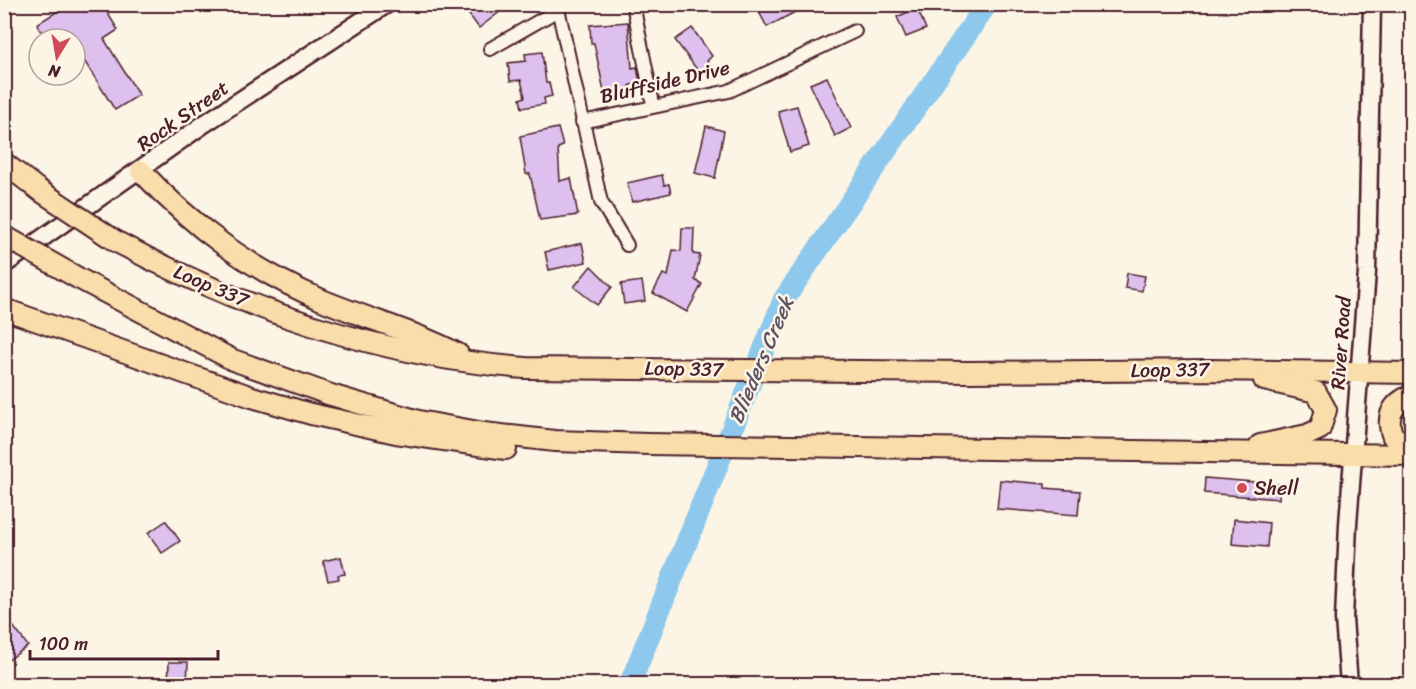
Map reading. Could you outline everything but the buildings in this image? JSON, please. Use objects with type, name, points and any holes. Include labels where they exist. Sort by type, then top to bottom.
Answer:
[{"type":"main road","name":"Loop 337","points":[[4,163],[117,242],[198,282],[277,313],[404,348],[479,364],[526,368],[969,372],[1209,370],[1412,374]]},
{"type":"main road","points":[[141,171],[190,221],[253,264],[321,299],[423,335],[479,364]]},
{"type":"main road","points":[[4,236],[233,360],[331,395],[408,417],[507,436],[555,441],[648,444],[1412,455]]},
{"type":"main road","points":[[4,309],[252,397],[310,414],[396,433],[464,445],[533,451],[648,444]]},
{"type":"main road","points":[[1209,370],[1316,392],[1326,410],[1320,429],[1307,435],[1224,452]]},
{"type":"main road","points":[[1412,395],[1398,402],[1392,409],[1389,426],[1393,436],[1412,445]]},
{"type":"street","name":"Rock Street","points":[[4,265],[141,171],[204,124],[387,4]]},
{"type":"street","points":[[633,4],[653,105]]},
{"type":"street","name":"River Road","points":[[1349,684],[1344,620],[1367,272],[1372,4]]},
{"type":"street","points":[[490,50],[558,7],[601,202],[627,245]]},
{"type":"street","name":"Bluffside Drive","points":[[582,122],[653,105],[729,91],[855,31]]},
{"type":"waterway","name":"Blieders Creek","points":[[630,684],[784,299],[987,4]]},
{"type":"place","name":"Shell","points":[[1242,488]]}]
